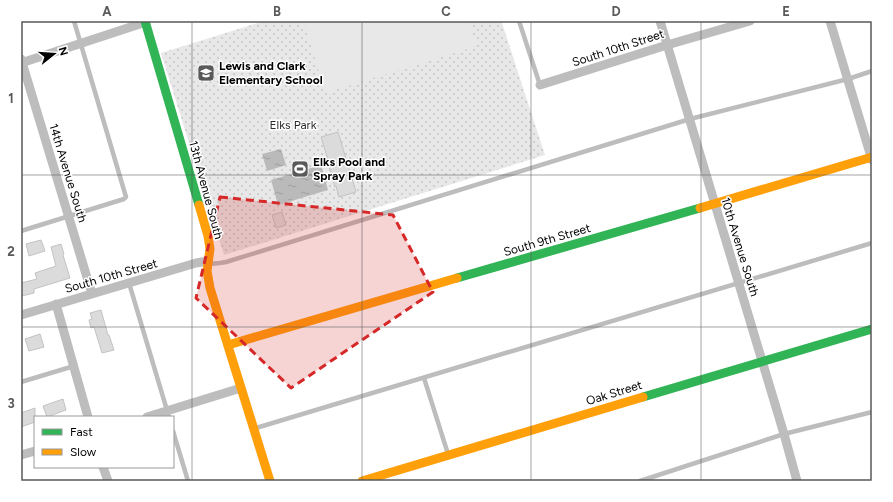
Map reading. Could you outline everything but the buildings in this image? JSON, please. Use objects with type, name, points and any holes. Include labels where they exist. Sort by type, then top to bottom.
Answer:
[{"type":"street","name":"10th Avenue South","points":[[660,21],[797,481]]},
{"type":"street","name":"South 10th Street","points":[[540,85],[667,45],[750,21]]},
{"type":"street","points":[[830,21],[872,158]]},
{"type":"street","points":[[21,62],[82,44],[146,22]]},
{"type":"street","name":"13th Avenue South","points":[[146,22],[208,236],[210,249],[208,277],[210,288],[270,481]]},
{"type":"street","name":"14th Avenue South","points":[[21,62],[92,294]]},
{"type":"street","name":"South 9th Street","points":[[228,345],[872,158]]},
{"type":"street","name":"South 10th Street","points":[[21,315],[196,263],[208,262]]},
{"type":"street","points":[[56,304],[88,416]]},
{"type":"street","name":"Oak Street","points":[[362,481],[872,329]]},
{"type":"street","points":[[154,416],[168,414],[241,388]]},
{"type":"street","points":[[21,455],[34,451]]},
{"type":"street","points":[[103,468],[108,481]]},
{"type":"lane","points":[[21,231],[124,199],[126,197],[74,21]]},
{"type":"lane","points":[[519,21],[540,85]]},
{"type":"lane","points":[[208,262],[214,264],[226,262],[690,120],[848,79],[872,71]]},
{"type":"lane","points":[[254,429],[872,243]]},
{"type":"lane","points":[[129,283],[168,414]]},
{"type":"lane","points":[[21,382],[74,366]]},
{"type":"lane","points":[[424,378],[448,455]]},
{"type":"lane","points":[[640,481],[784,434],[872,412]]},
{"type":"lane","points":[[174,434],[188,481]]},
{"type":"highlighted area","points":[[220,197],[393,215],[433,292],[291,388],[196,298]]},
{"type":"green space","name":"Elks Park","points":[[264,21],[503,21],[502,23],[545,155],[224,255],[161,53]]},
{"type":"green space","points":[[304,21],[469,21],[477,46],[325,93]]},
{"type":"water","points":[[281,149],[286,165],[267,171],[262,154]]},
{"type":"water","points":[[321,165],[328,190],[278,205],[271,180]]},
{"type":"traffic: fast","points":[[145,21],[199,205]]},
{"type":"traffic: fast","points":[[457,278],[700,208]]},
{"type":"traffic: fast","points":[[643,397],[872,329]]},
{"type":"traffic: slow","points":[[700,208],[872,157]]},
{"type":"traffic: slow","points":[[199,205],[208,236],[210,249],[207,271],[210,288],[270,481]]},
{"type":"traffic: slow","points":[[228,345],[457,278]]},
{"type":"traffic: slow","points":[[362,481],[643,397]]},
{"type":"place","name":"Lewis and Clark Elementary School","points":[[206,73]]},
{"type":"place","name":"Elks Pool and Spray Park","points":[[300,169]]}]
